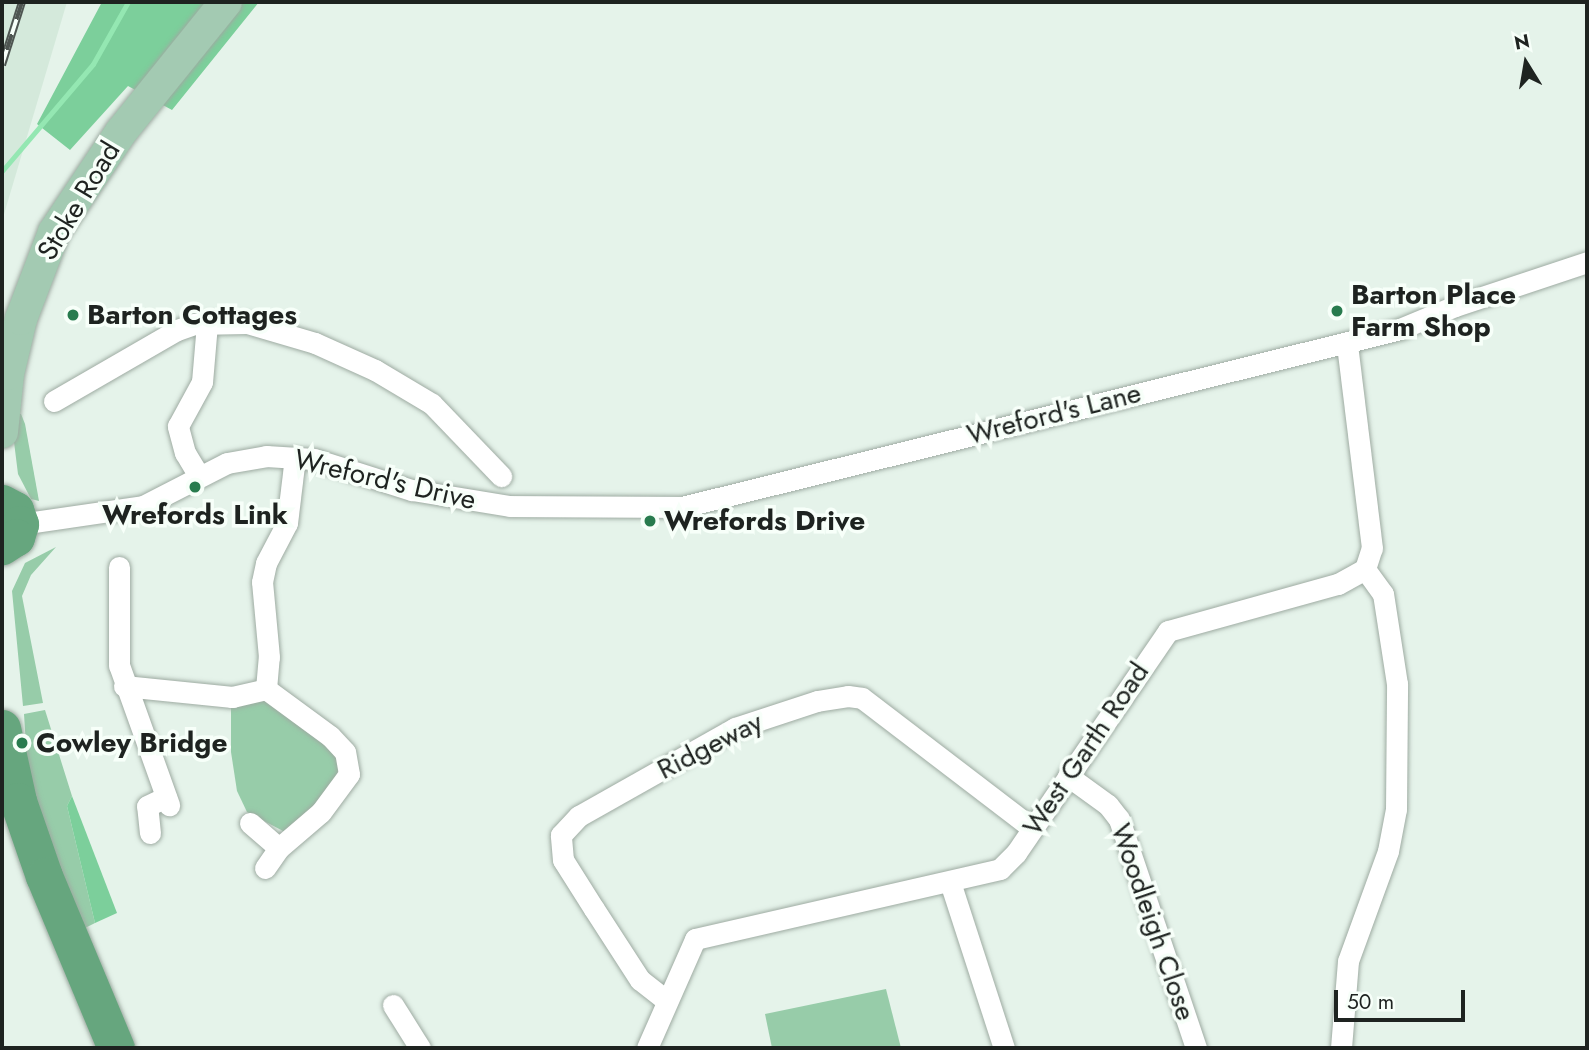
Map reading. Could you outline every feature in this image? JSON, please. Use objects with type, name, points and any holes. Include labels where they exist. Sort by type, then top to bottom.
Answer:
[{"type":"highway","points":[[4,751],[44,876],[116,1048]]},
{"type":"main road","name":"Stoke Road","points":[[2,432],[8,374],[21,319],[54,232],[121,132],[226,2]]},
{"type":"street","name":"Wreford's Lane","points":[[510,506],[682,507],[1347,343],[1432,319],[1455,306],[1587,262]]},
{"type":"street","points":[[54,401],[177,330],[206,324],[247,323],[315,343],[375,370],[432,404],[501,476]]},
{"type":"street","points":[[199,476],[185,453],[178,426],[202,382],[206,324]]},
{"type":"street","points":[[1341,1048],[1348,961],[1388,850],[1396,809],[1397,684],[1383,594],[1365,569],[1371,548],[1347,343]]},
{"type":"street","points":[[266,689],[269,657],[262,582],[266,563],[287,523],[295,457]]},
{"type":"street","name":"Wreford's Drive","points":[[8,524],[143,506],[199,476],[247,459],[295,457],[333,463],[412,490],[510,506]]},
{"type":"street","points":[[119,567],[119,665],[124,686],[167,801],[147,806],[150,834]]},
{"type":"street","name":"West Garth Road","points":[[647,1048],[695,939],[1000,869],[1032,828],[1168,631],[1338,584],[1365,569]]},
{"type":"street","points":[[124,686],[232,697],[266,689],[330,736],[345,752],[350,767],[347,782],[279,848],[265,868]]},
{"type":"street","name":"Ridgeway","points":[[667,1002],[640,980],[594,909],[564,860],[561,835],[579,816],[735,728],[817,701],[848,696],[862,698],[1032,828]]},
{"type":"street","name":"Woodleigh Close","points":[[1068,776],[1108,805],[1119,819],[1196,1048]]},
{"type":"street","points":[[250,823],[279,848]]},
{"type":"street","points":[[950,882],[1004,1048]]},
{"type":"street","points":[[393,1005],[420,1048]]},
{"type":"shaded area","points":[[2,2],[67,2],[2,221]]},
{"type":"green space","points":[[102,2],[259,2],[172,110],[128,86],[70,150],[37,124]]},
{"type":"green space","points":[[16,414],[21,414],[25,424],[39,501],[31,499],[18,474],[12,426]]},
{"type":"green space","points":[[56,547],[31,575],[22,596],[43,703],[23,706],[12,591],[25,563]]},
{"type":"green space","points":[[269,700],[319,735],[341,764],[330,791],[285,832],[247,812],[237,791],[231,752],[231,706]]},
{"type":"green space","points":[[45,710],[72,796],[67,806],[95,923],[85,928],[56,868],[28,779],[24,714]]},
{"type":"green space","points":[[72,796],[117,913],[95,923],[67,806]]},
{"type":"green space","points":[[886,989],[901,1048],[772,1048],[765,1014]]},
{"type":"waterway","points":[[2,171],[93,64],[128,2]]},
{"type":"railway","points":[[2,65],[22,2]]},
{"type":"place","name":"Barton Place Farm Shop","points":[[1337,311]]},
{"type":"place","name":"Barton Cottages","points":[[73,315]]},
{"type":"place","name":"Wrefords Link","points":[[195,487]]},
{"type":"place","name":"Wrefords Drive","points":[[650,521]]},
{"type":"place","name":"Cowley Bridge","points":[[22,743]]}]
